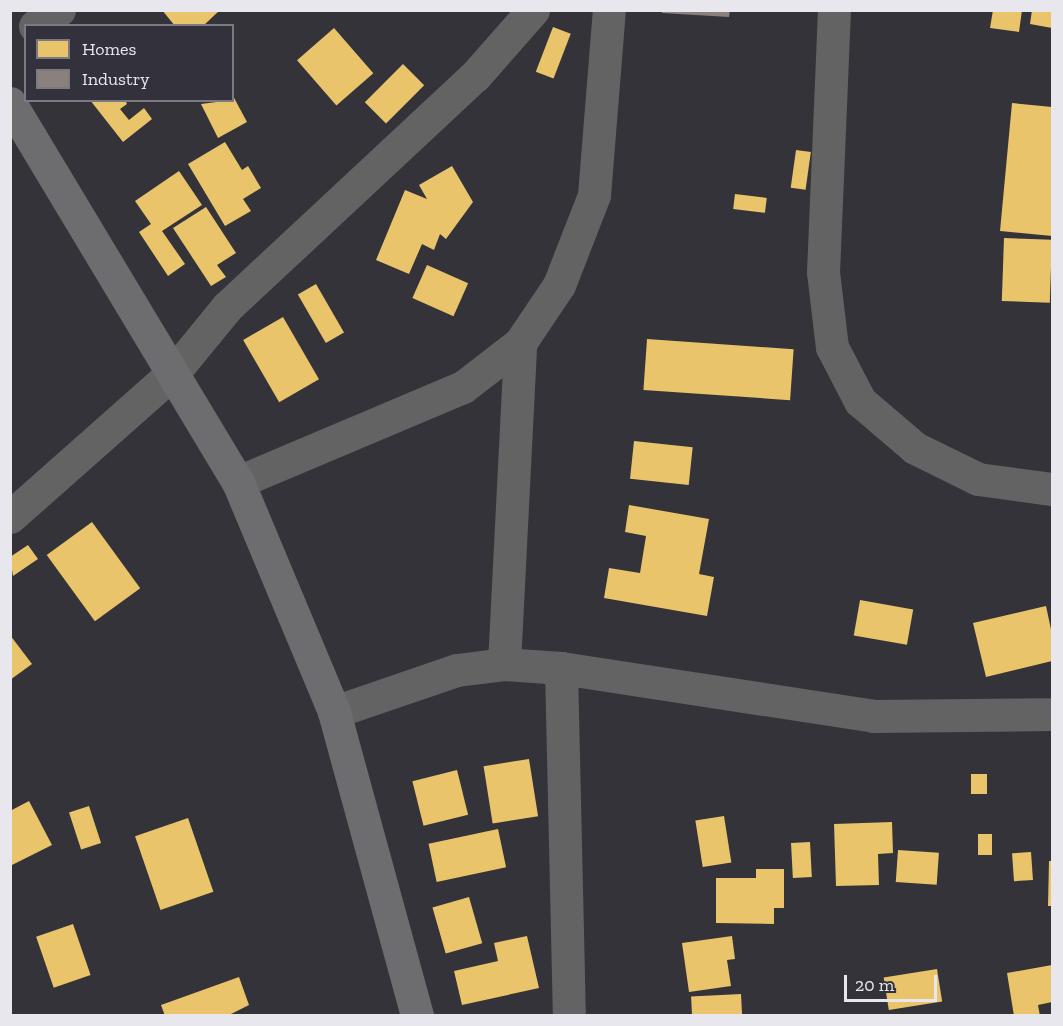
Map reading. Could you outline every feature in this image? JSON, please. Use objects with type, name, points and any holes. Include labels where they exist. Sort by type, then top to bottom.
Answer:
[{"type":"street","points":[[38,24],[59,10]]},
{"type":"street","points":[[10,517],[173,374],[227,307],[475,76],[533,10]]},
{"type":"street","points":[[238,482],[463,387],[520,343],[559,285],[594,195],[609,10]]},
{"type":"street","points":[[834,10],[823,272],[832,347],[861,401],[915,448],[978,479],[1053,489]]},
{"type":"street","points":[[10,40],[24,32]]},
{"type":"street","points":[[10,103],[238,482],[334,712],[417,1016]]},
{"type":"street","points":[[504,664],[520,343]]},
{"type":"street","points":[[334,712],[457,670],[504,664],[561,668],[873,716],[1053,714]]},
{"type":"street","points":[[561,668],[569,1016]]},
{"type":"building: Homes","points":[[162,10],[220,10],[205,24],[173,24]]},
{"type":"building: Homes","points":[[993,10],[1022,10],[1019,32],[990,28]]},
{"type":"building: Homes","points":[[1032,10],[1052,10],[1052,28],[1030,24]]},
{"type":"building: Homes","points":[[553,27],[571,34],[554,79],[536,72]]},
{"type":"building: Homes","points":[[334,28],[373,73],[336,105],[297,60]]},
{"type":"building: Homes","points":[[403,64],[424,85],[386,123],[365,102]]},
{"type":"building: Homes","points":[[234,98],[247,122],[218,138],[201,104],[234,102]]},
{"type":"building: Homes","points":[[92,102],[126,102],[127,104],[120,109],[129,120],[144,108],[152,119],[123,142]]},
{"type":"building: Homes","points":[[1012,103],[1052,107],[1052,236],[1000,231]]},
{"type":"building: Homes","points":[[225,142],[242,170],[248,166],[261,188],[243,199],[251,211],[225,226],[188,164]]},
{"type":"building: Homes","points":[[796,150],[811,152],[806,190],[791,188]]},
{"type":"building: Homes","points":[[452,166],[473,202],[446,239],[440,234],[434,250],[422,244],[409,274],[376,260],[405,190],[427,199],[419,185]]},
{"type":"building: Homes","points":[[179,171],[202,205],[162,231],[185,264],[168,276],[139,232],[151,224],[135,201]]},
{"type":"building: Homes","points":[[735,194],[767,198],[765,213],[733,209]]},
{"type":"building: Homes","points":[[206,207],[236,253],[217,265],[226,277],[211,286],[173,228]]},
{"type":"building: Homes","points":[[1004,238],[1052,240],[1050,303],[1002,301]]},
{"type":"building: Homes","points":[[427,265],[468,283],[453,316],[412,298]]},
{"type":"building: Homes","points":[[316,284],[344,332],[326,343],[298,294]]},
{"type":"building: Homes","points":[[283,317],[319,379],[279,402],[243,340]]},
{"type":"building: Homes","points":[[647,339],[794,349],[790,400],[643,390]]},
{"type":"building: Homes","points":[[634,441],[693,447],[689,485],[630,479]]},
{"type":"building: Homes","points":[[629,505],[709,519],[699,574],[714,577],[707,616],[604,598],[609,568],[640,573],[646,536],[625,532]]},
{"type":"building: Homes","points":[[92,522],[140,588],[95,621],[47,555]]},
{"type":"building: Homes","points":[[28,545],[38,559],[13,576],[10,557]]},
{"type":"building: Homes","points":[[860,600],[913,609],[907,645],[854,635]]},
{"type":"building: Homes","points":[[1046,606],[1052,634],[1052,661],[986,677],[973,623]]},
{"type":"building: Homes","points":[[10,635],[32,664],[10,680]]},
{"type":"building: Homes","points":[[529,759],[538,816],[493,823],[484,766]]},
{"type":"building: Homes","points":[[457,770],[468,815],[423,826],[412,781]]},
{"type":"building: Homes","points":[[971,774],[987,774],[987,794],[971,794]]},
{"type":"building: Homes","points":[[29,801],[52,845],[10,866],[10,811]]},
{"type":"building: Homes","points":[[89,806],[101,843],[81,850],[69,812]]},
{"type":"building: Homes","points":[[724,816],[731,862],[703,867],[695,821]]},
{"type":"building: Homes","points":[[188,818],[213,892],[160,910],[135,836]]},
{"type":"building: Homes","points":[[892,822],[893,853],[878,854],[879,885],[836,886],[834,824]]},
{"type":"building: Homes","points":[[498,829],[506,867],[437,882],[429,844]]},
{"type":"building: Homes","points":[[978,834],[992,834],[992,855],[978,855]]},
{"type":"building: Homes","points":[[810,842],[812,877],[793,878],[791,843]]},
{"type":"building: Homes","points":[[898,850],[939,853],[937,885],[896,882]]},
{"type":"building: Homes","points":[[1031,852],[1033,880],[1014,881],[1012,853]]},
{"type":"building: Homes","points":[[1049,861],[1052,861],[1052,906],[1048,906]]},
{"type":"building: Homes","points":[[756,869],[784,869],[784,908],[774,908],[774,924],[716,923],[716,878],[756,878]]},
{"type":"building: Homes","points":[[469,897],[482,943],[446,954],[432,907]]},
{"type":"building: Homes","points":[[73,924],[91,975],[54,988],[36,937]]},
{"type":"building: Homes","points":[[527,936],[539,988],[462,1005],[454,971],[498,961],[494,943]]},
{"type":"building: Homes","points":[[732,936],[735,959],[727,960],[731,986],[689,992],[682,943]]},
{"type":"building: Homes","points":[[1052,965],[1052,1002],[1038,1005],[1040,1016],[1014,1016],[1007,973]]},
{"type":"building: Homes","points":[[937,969],[942,1002],[889,1010],[884,977]]},
{"type":"building: Homes","points":[[239,977],[249,1005],[227,1016],[165,1016],[161,1005]]},
{"type":"building: Homes","points":[[741,994],[742,1016],[692,1016],[691,997]]},
{"type":"building: Industry","points":[[662,10],[730,10],[729,17],[662,13]]}]
